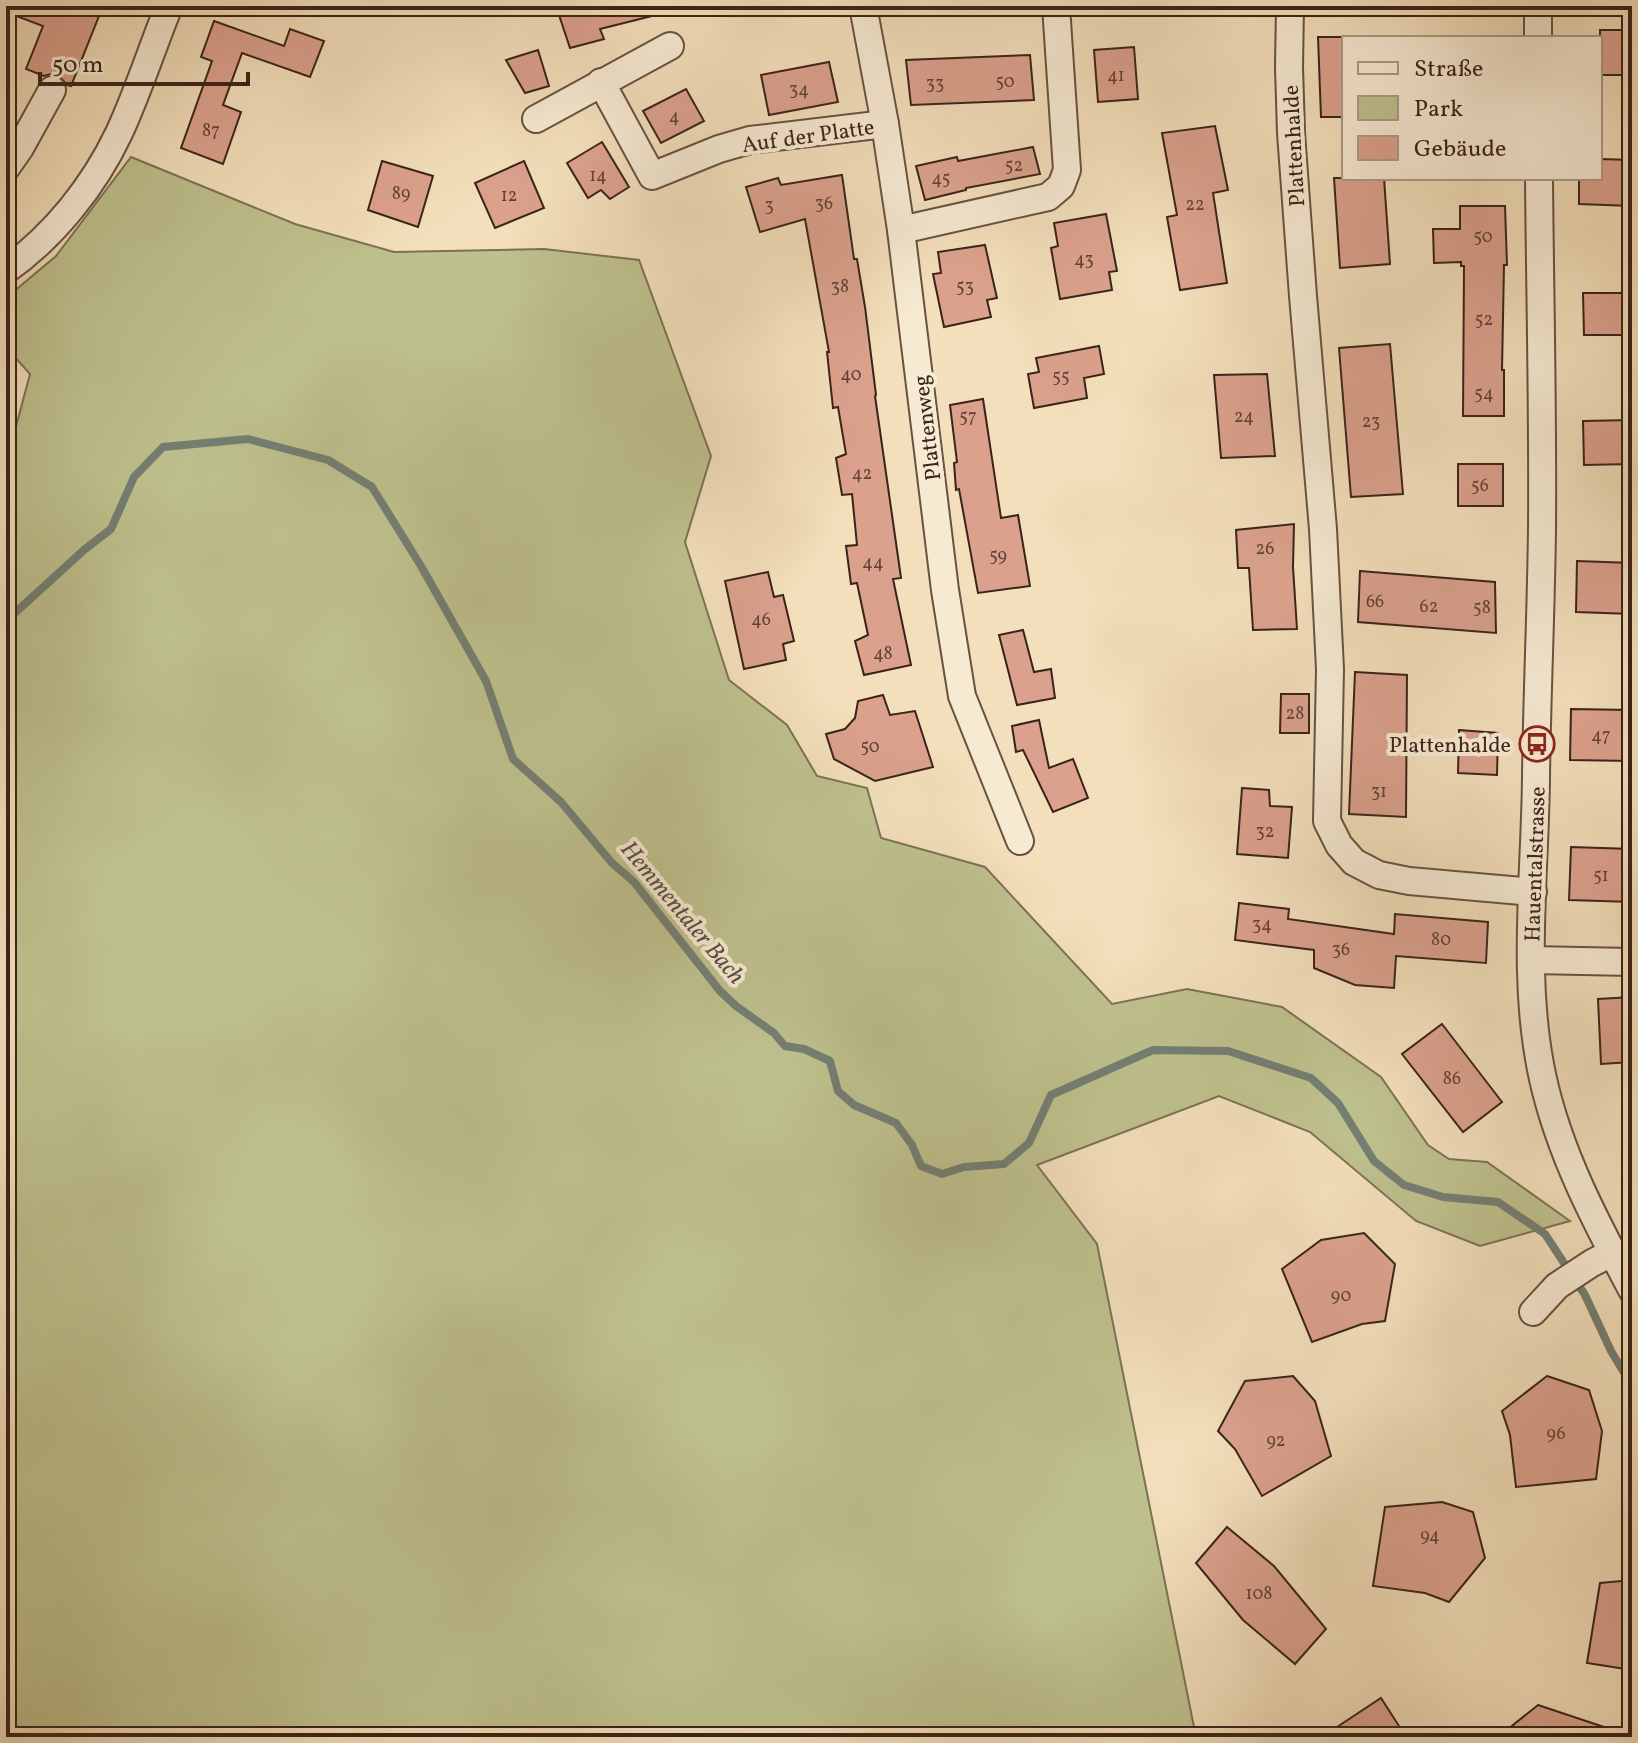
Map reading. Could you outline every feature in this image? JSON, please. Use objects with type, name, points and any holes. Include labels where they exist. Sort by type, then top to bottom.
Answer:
[{"type":"street","points":[[6,270],[58,224],[92,181],[119,134],[169,6]]},
{"type":"street","name":"Plattenweg","points":[[863,6],[901,230],[945,590],[962,696],[1020,841]]},
{"type":"street","points":[[901,230],[1048,197],[1061,186],[1067,170],[1056,6]]},
{"type":"street","name":"Plattenhalde","points":[[1290,6],[1291,133],[1323,529],[1329,654],[1327,821],[1339,845],[1354,862],[1379,875],[1409,881],[1533,892]]},
{"type":"street","points":[[1538,6],[1538,36]]},
{"type":"street","points":[[536,119],[670,46]]},
{"type":"street","name":"Auf der Platte","points":[[601,82],[652,176],[750,140],[885,124]]},
{"type":"street","points":[[6,168],[52,90]]},
{"type":"street","name":"Hauentalstrasse","points":[[1539,180],[1542,528],[1531,960],[1533,1022],[1553,1120],[1581,1192],[1632,1290]]},
{"type":"street","points":[[1531,960],[1632,962]]},
{"type":"street","points":[[1533,1312],[1557,1286],[1612,1253]]},
{"type":"green space","points":[[131,157],[295,224],[394,252],[544,249],[639,260],[711,456],[685,542],[729,680],[787,725],[817,776],[867,788],[881,838],[985,867],[1112,1004],[1187,989],[1282,1007],[1381,1077],[1428,1145],[1449,1159],[1487,1162],[1570,1221],[1480,1246],[1416,1221],[1310,1132],[1219,1096],[1037,1165],[1097,1244],[1196,1737],[6,1737],[6,464],[30,374],[6,347],[6,298],[56,256]]},
{"type":"building","points":[[6,6],[103,6],[71,86],[59,76],[44,76],[26,69],[43,26],[6,12]]},
{"type":"building","points":[[556,6],[659,6],[660,14],[600,29],[604,39],[570,48]]},
{"type":"building","points":[[214,21],[284,46],[290,29],[324,41],[310,77],[242,53],[223,105],[241,112],[223,164],[181,148],[212,61],[201,57]]},
{"type":"building","points":[[1600,30],[1632,30],[1632,75],[1602,75]]},
{"type":"building","points":[[1318,37],[1342,37],[1342,117],[1321,117]]},
{"type":"building","points":[[1134,47],[1138,99],[1098,102],[1094,50]]},
{"type":"building","points":[[538,50],[549,86],[525,93],[506,60]]},
{"type":"building","points":[[1030,55],[1034,100],[911,105],[906,60]]},
{"type":"building","points":[[829,62],[838,102],[769,115],[761,75]]},
{"type":"building","points":[[686,89],[704,121],[661,143],[643,111]]},
{"type":"building","points":[[1215,126],[1228,190],[1213,193],[1227,283],[1180,290],[1167,217],[1177,215],[1162,133]]},
{"type":"building","points":[[602,142],[629,187],[610,199],[601,190],[588,198],[567,163]]},
{"type":"building","points":[[1033,147],[1040,174],[966,188],[925,200],[916,166]]},
{"type":"building","points":[[1602,159],[1632,160],[1632,206],[1579,204],[1579,180],[1602,180]]},
{"type":"building","points":[[382,161],[433,176],[418,227],[368,210]]},
{"type":"building","points":[[524,161],[544,208],[495,228],[475,183]]},
{"type":"building","points":[[842,175],[854,259],[857,259],[865,307],[901,578],[893,579],[911,665],[864,675],[855,641],[868,635],[857,583],[851,584],[846,546],[857,545],[852,494],[842,495],[836,458],[846,454],[838,407],[833,408],[829,352],[805,219],[760,232],[746,187],[778,178],[781,185]]},
{"type":"building","points":[[1334,178],[1384,180],[1390,264],[1340,268]]},
{"type":"building","points":[[1460,206],[1505,206],[1504,416],[1463,416],[1464,266],[1461,262],[1434,263],[1433,229],[1460,229]]},
{"type":"building","points":[[1106,214],[1117,271],[1109,272],[1112,290],[1060,299],[1051,248],[1058,246],[1054,223]]},
{"type":"building","points":[[985,245],[997,298],[987,300],[991,317],[944,327],[933,274],[941,273],[938,252]]},
{"type":"building","points":[[1583,293],[1632,293],[1632,335],[1584,335]]},
{"type":"building","points":[[1390,344],[1403,494],[1351,497],[1339,348]]},
{"type":"building","points":[[1099,346],[1104,374],[1084,378],[1087,398],[1034,408],[1028,374],[1039,372],[1036,358]]},
{"type":"building","points":[[1267,374],[1275,456],[1221,458],[1214,375]]},
{"type":"building","points":[[983,399],[1001,518],[1018,515],[1030,586],[978,593],[959,489],[956,490],[954,463],[957,462],[950,405]]},
{"type":"building","points":[[1632,420],[1632,464],[1584,465],[1583,421]]},
{"type":"building","points":[[1458,464],[1503,464],[1503,506],[1458,506]]},
{"type":"building","points":[[1294,524],[1297,629],[1253,630],[1249,568],[1238,568],[1236,530]]},
{"type":"building","points":[[1577,561],[1632,563],[1632,614],[1576,612]]},
{"type":"building","points":[[1360,571],[1495,582],[1496,633],[1358,622]]},
{"type":"building","points":[[768,572],[774,597],[783,595],[794,641],[783,644],[786,660],[744,669],[725,581]]},
{"type":"building","points":[[1023,630],[1034,672],[1051,669],[1055,698],[1017,705],[999,635]]},
{"type":"building","points":[[1355,672],[1407,675],[1406,817],[1349,814]]},
{"type":"building","points":[[1281,694],[1309,694],[1309,733],[1280,733]]},
{"type":"building","points":[[883,695],[890,715],[915,711],[933,767],[875,781],[834,759],[826,734],[845,729],[855,718],[858,701]]},
{"type":"building","points":[[1571,709],[1632,710],[1632,761],[1570,760]]},
{"type":"building","points":[[1039,720],[1049,768],[1073,759],[1088,798],[1053,812],[1023,750],[1016,752],[1012,726]]},
{"type":"building","points":[[1459,730],[1498,733],[1497,775],[1458,773]]},
{"type":"building","points":[[1242,788],[1269,790],[1270,806],[1292,807],[1288,858],[1237,854]]},
{"type":"building","points":[[1571,847],[1632,849],[1632,902],[1569,900]]},
{"type":"building","points":[[1239,903],[1289,909],[1288,919],[1394,934],[1395,914],[1488,922],[1486,963],[1396,956],[1394,988],[1355,985],[1314,968],[1314,950],[1235,940]]},
{"type":"building","points":[[1632,997],[1632,1062],[1601,1064],[1598,999]]},
{"type":"building","points":[[1442,1024],[1502,1102],[1463,1132],[1402,1054]]},
{"type":"building","points":[[1364,1233],[1395,1264],[1385,1321],[1362,1324],[1312,1342],[1282,1269],[1321,1240]]},
{"type":"building","points":[[1293,1376],[1315,1401],[1331,1456],[1262,1496],[1235,1449],[1218,1431],[1245,1381]]},
{"type":"building","points":[[1547,1376],[1589,1390],[1602,1431],[1596,1479],[1516,1487],[1510,1435],[1502,1411]]},
{"type":"building","points":[[1442,1502],[1473,1512],[1485,1558],[1449,1602],[1425,1593],[1373,1586],[1385,1507]]},
{"type":"building","points":[[1227,1527],[1274,1566],[1326,1629],[1295,1664],[1243,1620],[1196,1563]]},
{"type":"building","points":[[1632,1580],[1632,1670],[1587,1663],[1600,1583]]},
{"type":"building","points":[[1381,1698],[1406,1737],[1322,1737]]},
{"type":"building","points":[[1538,1705],[1622,1733],[1622,1737],[1498,1737]]},
{"type":"waterway","name":"Hemmentaler Bach","points":[[6,621],[111,529],[134,477],[163,447],[248,439],[328,460],[372,487],[421,566],[486,681],[513,759],[561,802],[612,863],[634,882],[720,991],[774,1033],[785,1046],[804,1049],[830,1061],[838,1091],[854,1105],[896,1123],[912,1145],[921,1166],[942,1174],[964,1167],[1004,1164],[1029,1143],[1051,1095],[1153,1050],[1228,1051],[1311,1078],[1338,1103],[1374,1161],[1404,1185],[1443,1197],[1498,1202],[1545,1234],[1585,1295],[1611,1351],[1632,1386]]},
{"type":"place","name":"Plattenhalde","points":[[1537,744]]}]
